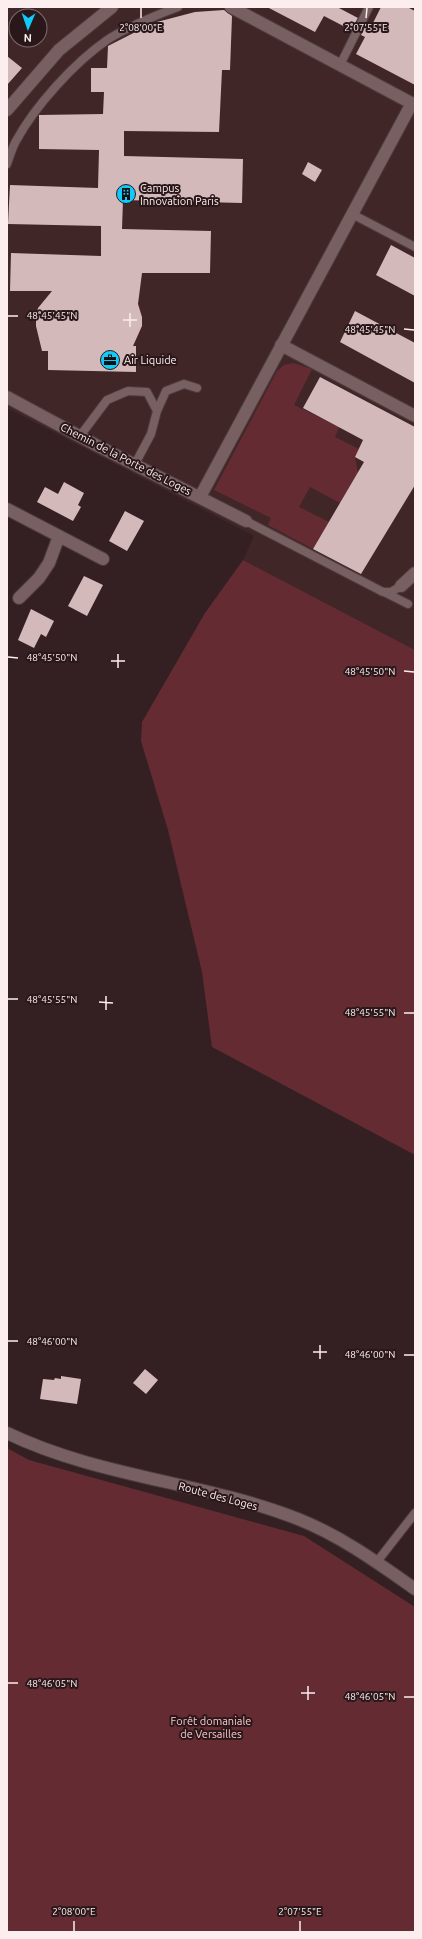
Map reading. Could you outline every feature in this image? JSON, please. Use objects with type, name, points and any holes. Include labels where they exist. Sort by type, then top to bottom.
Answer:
[{"type":"street","points":[[7,110],[59,50],[112,7]]},
{"type":"street","points":[[200,496],[413,104],[231,7]]},
{"type":"street","points":[[281,345],[415,416]]},
{"type":"street","name":"Chemin de la Porte des Loges","points":[[7,397],[246,521]]},
{"type":"street","points":[[7,509],[103,559]]},
{"type":"street","points":[[19,598],[38,578],[49,563],[59,536]]},
{"type":"street","points":[[401,586],[415,573]]},
{"type":"street","name":"Route des Loges","points":[[7,1433],[58,1454],[259,1506],[298,1519],[333,1535],[415,1589]]},
{"type":"lane","points":[[7,164],[15,142],[32,115],[68,75],[89,55],[107,40],[141,22],[178,7]]},
{"type":"lane","points":[[340,65],[370,7]]},
{"type":"lane","points":[[352,214],[415,247]]},
{"type":"lane","points":[[135,464],[151,434],[157,411],[166,391],[184,384],[197,388]]},
{"type":"lane","points":[[80,436],[95,413],[107,400],[128,391],[146,392],[157,411]]},
{"type":"lane","points":[[246,521],[408,604]]},
{"type":"lane","points":[[383,592],[391,592],[401,586]]},
{"type":"lane","points":[[376,1562],[415,1513]]},
{"type":"shaded area","points":[[7,7],[415,7],[415,650],[243,560],[254,536],[7,408]]},
{"type":"green space","points":[[293,363],[312,369],[294,405],[339,427],[335,437],[359,449],[355,457],[358,473],[340,503],[310,487],[299,507],[329,522],[313,549],[268,525],[271,518],[214,490],[277,371],[284,365]]},
{"type":"green space","points":[[243,560],[415,650],[415,1155],[212,1047],[202,972],[168,830],[141,741],[142,722],[205,613]]},
{"type":"green space","name":"Forêt domaniale de Versailles","points":[[7,1448],[29,1460],[304,1536],[415,1607],[415,1932],[7,1932]]},
{"type":"building","points":[[267,7],[337,7],[358,18],[351,30],[324,16],[315,32]]},
{"type":"building","points":[[381,7],[407,7],[415,11],[415,85],[356,54],[365,37],[361,35],[367,23],[372,25]]},
{"type":"building","name":"Campus Innovation Paris","points":[[224,10],[232,16],[230,70],[222,70],[219,132],[124,131],[124,156],[243,159],[242,203],[123,200],[122,229],[211,231],[210,273],[142,273],[138,304],[142,317],[142,326],[133,346],[136,346],[136,372],[48,370],[48,351],[42,351],[36,326],[36,318],[38,308],[52,291],[10,291],[11,253],[101,256],[101,226],[8,224],[10,185],[98,188],[99,150],[39,149],[39,115],[103,114],[104,92],[91,92],[91,68],[107,68],[108,46],[153,23],[195,12]]},
{"type":"building","points":[[7,56],[22,68],[7,85]]},
{"type":"building","points":[[308,162],[322,170],[315,182],[302,174]]},
{"type":"building","points":[[391,245],[415,258],[415,296],[376,275]]},
{"type":"building","points":[[355,311],[415,343],[415,383],[340,342]]},
{"type":"building","points":[[320,377],[415,427],[415,485],[361,574],[313,549],[364,462],[355,457],[363,440],[303,408]]},
{"type":"building","points":[[64,482],[84,493],[78,505],[81,507],[73,521],[37,502],[45,487],[58,494]]},
{"type":"building","points":[[125,511],[144,521],[127,551],[109,541]]},
{"type":"building","points":[[84,576],[103,585],[87,616],[68,606]]},
{"type":"building","points":[[31,609],[54,621],[46,637],[41,634],[34,648],[18,640]]},
{"type":"building","points":[[145,1369],[158,1380],[146,1394],[133,1383]]},
{"type":"building","points":[[61,1376],[81,1379],[77,1404],[40,1399],[43,1379],[61,1379]]},
{"type":"place","name":"Campus Innovation Paris","points":[[126,194]]},
{"type":"place","name":"Air Liquide","points":[[110,360]]}]
